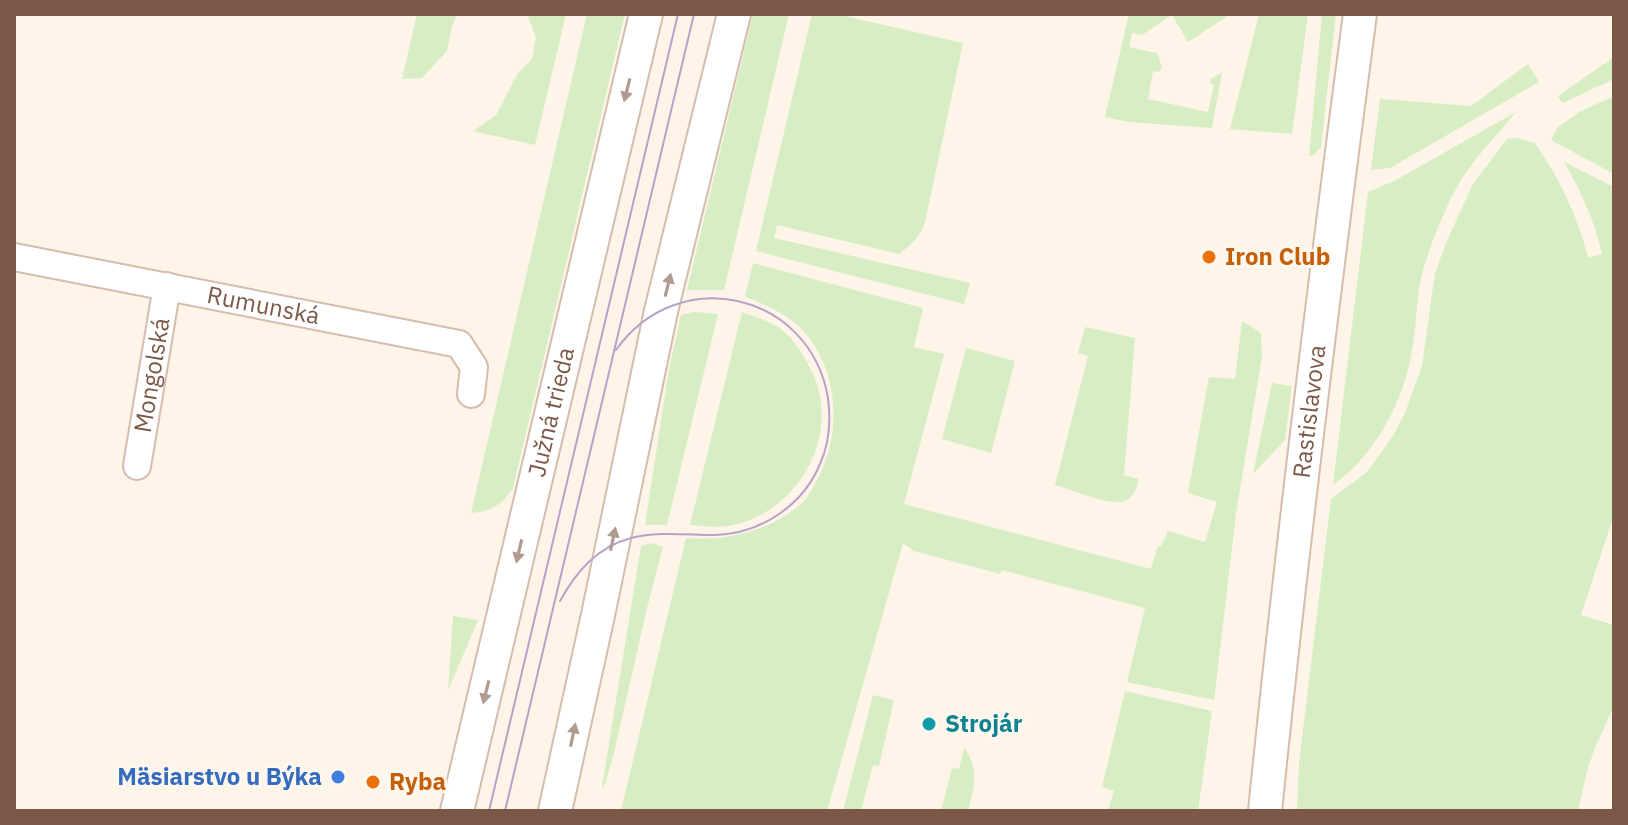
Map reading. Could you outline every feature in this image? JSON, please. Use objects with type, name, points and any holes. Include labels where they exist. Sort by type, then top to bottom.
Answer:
[{"type":"street","name":"Južná trieda","points":[[457,811],[646,14]]},
{"type":"street","points":[[555,811],[661,311],[734,14]]},
{"type":"street","name":"Rastislavova","points":[[1265,811],[1306,434],[1360,14]]},
{"type":"street","name":"Rumunská","points":[[14,257],[459,344],[474,367],[471,394]]},
{"type":"street","name":"Mongolská","points":[[137,466],[167,286]]},
{"type":"green space","points":[[417,14],[457,14],[447,51],[422,78],[402,79]]},
{"type":"green space","points":[[527,14],[566,14],[535,145],[473,131],[496,115],[518,73],[532,59],[536,37]]},
{"type":"green space","points":[[587,14],[625,14],[513,488],[495,506],[471,513]]},
{"type":"green space","points":[[753,14],[789,14],[724,290],[687,290]]},
{"type":"green space","points":[[812,14],[836,14],[963,43],[925,222],[912,243],[899,254],[777,225],[774,238],[970,283],[964,304],[756,251]]},
{"type":"green space","points":[[1129,14],[1231,14],[1188,42],[1172,15],[1142,35],[1132,33],[1129,47],[1157,53],[1162,67],[1159,72],[1153,71],[1148,99],[1208,112],[1214,85],[1210,83],[1211,79],[1222,72],[1212,128],[1129,122],[1105,117]]},
{"type":"green space","points":[[1259,14],[1308,14],[1292,134],[1230,129]]},
{"type":"green space","points":[[1322,14],[1336,14],[1321,147],[1309,156]]},
{"type":"green space","points":[[1614,57],[1614,79],[1562,103],[1558,96]]},
{"type":"green space","points":[[1528,64],[1539,82],[1390,168],[1371,170],[1380,99],[1471,106]]},
{"type":"green space","points":[[1614,96],[1614,174],[1551,140],[1557,128],[1581,111]]},
{"type":"green space","points":[[1516,112],[1465,174],[1441,220],[1423,270],[1414,340],[1395,407],[1375,442],[1333,485],[1368,192],[1396,180]]},
{"type":"green space","points":[[1518,138],[1535,143],[1552,170],[1573,212],[1588,258],[1602,254],[1599,242],[1587,207],[1564,162],[1614,187],[1614,515],[1581,615],[1614,625],[1614,706],[1587,771],[1578,811],[1297,811],[1299,763],[1331,499],[1367,472],[1405,413],[1422,366],[1435,273],[1446,243],[1473,184],[1507,139]]},
{"type":"green space","points":[[753,263],[923,308],[914,347],[944,354],[904,504],[1151,569],[1157,548],[1168,531],[1205,542],[1217,502],[1188,493],[1209,377],[1235,379],[1242,321],[1261,333],[1262,356],[1236,514],[1214,700],[1127,682],[1145,608],[1002,570],[1000,574],[914,551],[903,543],[827,811],[621,811],[686,538],[716,538],[746,533],[788,514],[812,490],[827,457],[833,403],[825,367],[807,335],[794,322],[745,297]]},
{"type":"green space","points":[[694,312],[718,314],[667,525],[645,525],[669,369],[681,315]]},
{"type":"green space","points":[[742,312],[781,329],[807,362],[820,398],[821,423],[816,448],[792,490],[773,507],[751,519],[727,526],[690,525]]},
{"type":"green space","points":[[1085,327],[1135,338],[1124,475],[1139,479],[1133,494],[1125,501],[1101,500],[1055,485],[1088,356],[1078,353]]},
{"type":"green space","points":[[966,348],[1015,361],[991,453],[942,439]]},
{"type":"green space","points":[[1272,383],[1292,386],[1285,440],[1253,474]]},
{"type":"green space","points":[[651,543],[663,547],[613,757],[602,787],[641,546]]},
{"type":"green space","points":[[453,616],[478,620],[448,691]]},
{"type":"green space","points":[[1125,691],[1212,711],[1198,811],[1108,811],[1114,791],[1102,787]]},
{"type":"green space","points":[[873,695],[894,700],[879,766],[873,765],[861,811],[843,811]]},
{"type":"green space","points":[[964,748],[974,771],[968,811],[941,811],[952,768],[959,769]]},
{"type":"tram line","points":[[489,811],[678,14]]},
{"type":"tram line","points":[[505,811],[694,14]]},
{"type":"tram line","points":[[560,601],[589,562],[619,542],[652,535],[732,533],[764,523],[803,492],[812,479],[828,440],[828,398],[816,362],[796,333],[769,313],[738,301],[706,299],[673,305],[642,322],[616,350]]},
{"type":"place","name":"Iron Club","points":[[1209,257]]},
{"type":"place","name":"Strojár","points":[[929,724]]},
{"type":"place","name":"Mäsiarstvo u Býka","points":[[338,777]]},
{"type":"place","name":"Ryba","points":[[373,782]]}]
